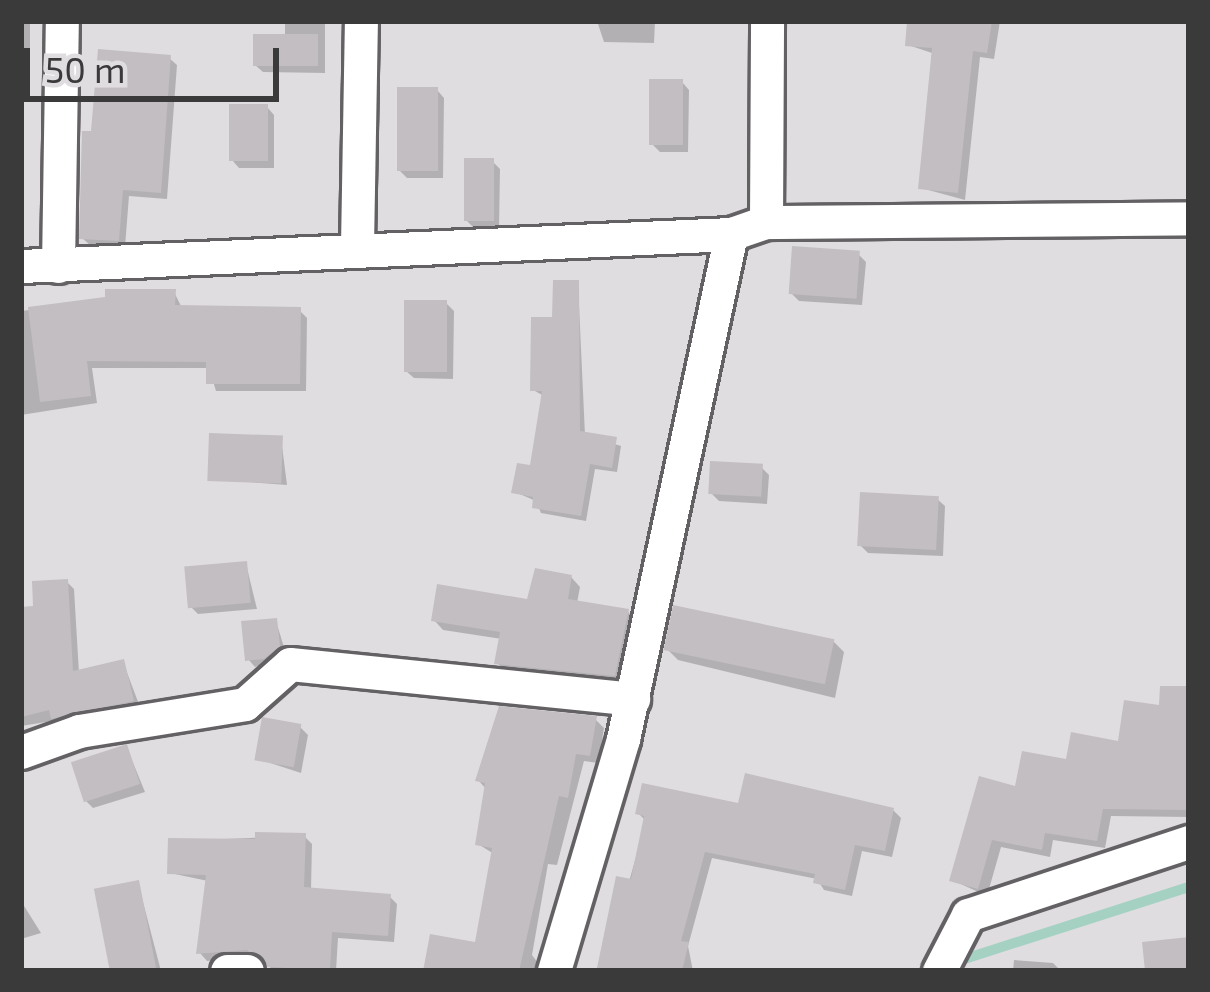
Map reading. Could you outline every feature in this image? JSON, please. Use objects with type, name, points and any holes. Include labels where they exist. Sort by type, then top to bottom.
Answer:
[{"type":"street","points":[[58,266],[62,21]]},
{"type":"street","points":[[357,247],[362,21]]},
{"type":"street","points":[[766,222],[767,21]]},
{"type":"street","points":[[21,266],[357,247],[731,234],[766,222],[1189,218]]},
{"type":"street","points":[[554,971],[633,698],[731,234]]},
{"type":"street","points":[[21,752],[79,731],[245,704],[290,664],[633,698]]},
{"type":"street","points":[[939,971],[957,925],[1189,842]]},
{"type":"street","points":[[227,971],[247,971]]},
{"type":"building","points":[[907,21],[992,21],[987,53],[973,51],[958,193],[918,189],[932,48],[905,46]]},
{"type":"building","points":[[253,34],[318,34],[318,66],[253,66]]},
{"type":"building","points":[[98,49],[171,55],[161,193],[123,190],[119,241],[79,239],[82,131],[91,131]]},
{"type":"building","points":[[649,79],[683,79],[683,145],[649,145]]},
{"type":"building","points":[[397,87],[438,87],[438,171],[397,171]]},
{"type":"building","points":[[229,104],[268,104],[268,161],[229,161]]},
{"type":"building","points":[[464,158],[494,158],[494,221],[464,221]]},
{"type":"building","points":[[792,246],[860,251],[856,299],[789,294]]},
{"type":"building","points":[[553,280],[579,280],[580,431],[617,437],[612,468],[590,464],[581,516],[532,508],[533,497],[511,493],[517,463],[530,465],[542,391],[530,391],[531,317],[552,317]]},
{"type":"building","points":[[105,289],[176,289],[175,305],[301,307],[300,384],[206,384],[206,362],[87,361],[91,396],[40,402],[28,307],[105,297]]},
{"type":"building","points":[[404,300],[447,300],[447,372],[404,372]]},
{"type":"building","points":[[209,433],[283,436],[281,484],[207,481]]},
{"type":"building","points":[[710,461],[763,464],[761,497],[708,494]]},
{"type":"building","points":[[860,492],[939,496],[936,550],[857,546]]},
{"type":"building","points":[[247,561],[251,603],[188,608],[184,566]]},
{"type":"building","points":[[535,568],[572,575],[568,599],[629,609],[615,676],[494,664],[500,632],[431,621],[437,584],[527,599]]},
{"type":"building","points":[[68,579],[73,671],[124,659],[134,701],[51,719],[49,710],[21,717],[21,607],[33,606],[32,581]]},
{"type":"building","points":[[673,605],[834,639],[825,684],[663,650]]},
{"type":"building","points":[[277,618],[280,646],[264,659],[245,661],[241,621]]},
{"type":"building","points":[[1160,686],[1189,686],[1189,810],[1103,809],[1097,841],[1045,833],[1042,850],[992,840],[978,889],[949,881],[979,776],[1015,786],[1022,751],[1066,759],[1071,732],[1118,741],[1124,700],[1159,705]]},
{"type":"building","points":[[499,706],[597,716],[590,756],[576,754],[568,798],[559,796],[519,971],[423,971],[430,934],[475,942],[492,848],[475,845],[485,783],[475,781]]},
{"type":"building","points":[[262,717],[301,724],[294,767],[254,760]]},
{"type":"building","points":[[127,744],[140,784],[84,802],[71,762]]},
{"type":"building","points":[[745,773],[894,808],[885,851],[855,845],[845,890],[813,883],[815,874],[705,852],[681,941],[689,942],[682,971],[597,968],[616,876],[631,879],[644,816],[635,814],[642,783],[738,803]]},
{"type":"building","points":[[255,832],[306,833],[304,887],[391,894],[388,936],[332,932],[330,970],[267,967],[247,950],[196,954],[206,875],[167,874],[168,838],[255,839]]},
{"type":"building","points":[[139,880],[157,971],[110,971],[94,889]]},
{"type":"building","points":[[1189,937],[1189,971],[1145,971],[1142,942]]},
{"type":"waterway","points":[[952,963],[1189,887]]}]
